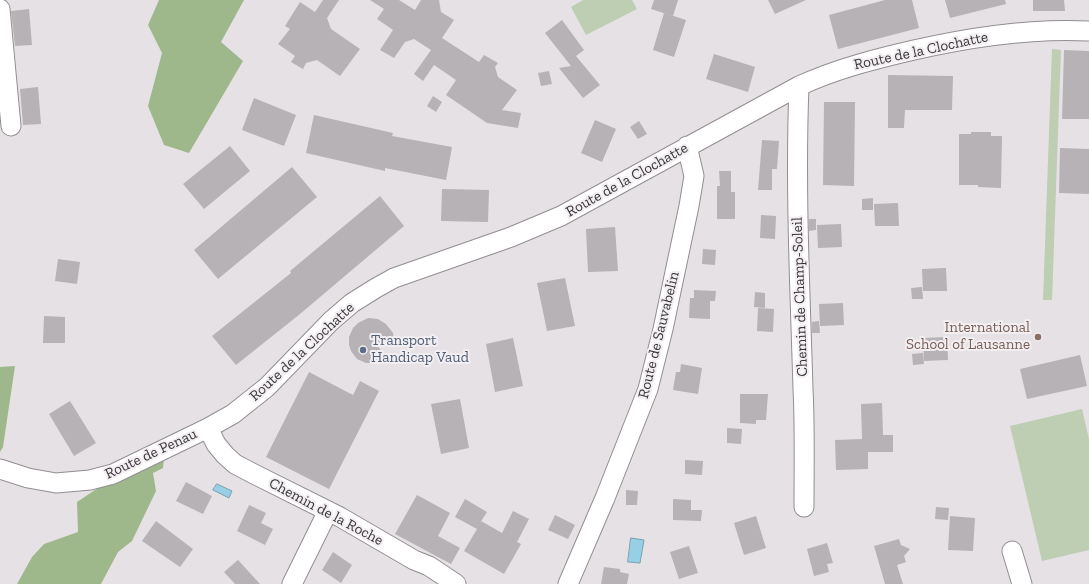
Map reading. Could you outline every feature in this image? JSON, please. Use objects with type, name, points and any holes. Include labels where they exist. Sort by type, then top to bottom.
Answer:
[{"type":"street","points":[[0,9],[2,62],[11,126]]},
{"type":"street","name":"Route de la Clochatte","points":[[208,428],[233,414],[256,397],[331,321],[352,303],[376,288],[394,278],[511,237],[561,216],[799,86],[834,71],[883,57],[960,40],[1030,32],[1089,31]]},
{"type":"street","name":"Chemin de Champ-Soleil","points":[[799,86],[797,197],[803,390],[804,507]]},
{"type":"street","name":"Route de Sauvabelin","points":[[568,584],[602,505],[648,389],[664,322],[694,176],[687,146]]},
{"type":"street","name":"Route de Penau","points":[[0,469],[28,478],[56,482],[90,480],[113,474],[208,428]]},
{"type":"street","name":"Chemin de la Roche","points":[[208,428],[216,444],[225,455],[236,464],[328,511],[414,560],[429,566],[456,584]]},
{"type":"street","points":[[292,584],[328,511]]},
{"type":"street","points":[[1012,551],[1022,584]]},
{"type":"green space","points":[[159,0],[244,0],[221,42],[243,61],[189,153],[164,145],[148,106],[162,53],[148,25]]},
{"type":"green space","points":[[583,0],[632,0],[637,9],[586,35],[571,7]]},
{"type":"green space","points":[[1052,49],[1061,50],[1052,300],[1043,300]]},
{"type":"green space","points":[[15,366],[3,447],[0,452],[0,367]]},
{"type":"green space","points":[[1082,409],[1089,439],[1089,550],[1042,561],[1010,426]]},
{"type":"green space","points":[[164,457],[163,468],[153,473],[156,491],[132,541],[118,552],[101,584],[17,584],[32,557],[44,544],[78,532],[77,502],[95,490]]},
{"type":"water","points":[[217,484],[232,491],[229,498],[213,490]]},
{"type":"water","points":[[631,538],[644,540],[640,563],[628,562]]},
{"type":"building","points":[[323,0],[339,0],[327,18],[331,29],[360,49],[340,76],[317,60],[306,63],[303,69],[291,62],[295,56],[278,44],[290,29],[285,26],[300,2],[315,12]]},
{"type":"building","points":[[370,0],[399,0],[415,10],[421,0],[439,0],[441,12],[454,20],[442,38],[479,62],[484,55],[498,63],[495,67],[498,77],[517,90],[502,110],[521,113],[518,128],[487,123],[446,95],[456,80],[434,65],[423,81],[414,74],[431,50],[414,39],[405,42],[394,58],[380,50],[393,30],[377,19],[384,9]]},
{"type":"building","points":[[654,0],[678,0],[673,16],[651,9]]},
{"type":"building","points":[[768,0],[806,0],[775,14]]},
{"type":"building","points":[[885,0],[912,0],[919,28],[838,49],[829,15]]},
{"type":"building","points":[[945,0],[1005,0],[1006,4],[950,18]]},
{"type":"building","points":[[1033,0],[1064,0],[1065,11],[1033,11]]},
{"type":"building","points":[[29,9],[32,45],[15,46],[11,11]]},
{"type":"building","points":[[664,13],[686,20],[674,57],[653,50]]},
{"type":"building","points":[[562,20],[584,50],[576,56],[600,85],[583,98],[559,68],[571,66],[545,33]]},
{"type":"building","points":[[1064,50],[1089,51],[1089,119],[1062,119]]},
{"type":"building","points":[[714,54],[755,67],[748,92],[706,79]]},
{"type":"building","points":[[549,71],[552,84],[541,86],[538,73]]},
{"type":"building","points":[[888,75],[953,76],[952,110],[905,110],[904,128],[888,128]]},
{"type":"building","points":[[38,87],[41,124],[23,125],[20,89]]},
{"type":"building","points":[[433,96],[442,102],[436,112],[427,106]]},
{"type":"building","points":[[254,98],[296,115],[284,146],[242,130]]},
{"type":"building","points":[[824,102],[855,102],[854,186],[823,185]]},
{"type":"building","points":[[314,115],[393,133],[392,136],[452,147],[446,180],[385,168],[385,171],[306,153]]},
{"type":"building","points":[[595,120],[616,129],[602,162],[581,153]]},
{"type":"building","points":[[639,121],[647,134],[638,139],[630,127]]},
{"type":"building","points":[[971,132],[991,132],[991,136],[1002,136],[1001,188],[978,187],[978,185],[959,185],[959,134],[971,134]]},
{"type":"building","points":[[762,140],[779,141],[777,169],[772,169],[772,190],[758,190]]},
{"type":"building","points":[[230,146],[250,171],[204,209],[183,184]]},
{"type":"building","points":[[1060,148],[1089,149],[1089,194],[1059,193]]},
{"type":"building","points":[[292,167],[317,197],[218,279],[194,250]]},
{"type":"building","points":[[719,171],[731,171],[731,192],[735,192],[735,219],[717,219],[717,186],[720,186]]},
{"type":"building","points":[[442,189],[489,190],[488,222],[441,221]]},
{"type":"building","points":[[380,196],[404,226],[300,314],[236,365],[212,336],[291,273],[290,271]]},
{"type":"building","points":[[873,198],[873,210],[862,210],[862,199]]},
{"type":"building","points":[[898,203],[899,226],[875,226],[874,204]]},
{"type":"building","points":[[761,215],[776,216],[775,239],[760,238]]},
{"type":"building","points":[[809,219],[816,219],[816,230],[809,231]]},
{"type":"building","points":[[841,224],[842,247],[818,248],[817,225]]},
{"type":"building","points":[[615,227],[618,271],[588,272],[586,229]]},
{"type":"building","points":[[703,249],[716,250],[715,265],[702,264]]},
{"type":"building","points":[[58,259],[80,262],[77,284],[55,281]]},
{"type":"building","points":[[946,268],[947,291],[923,291],[922,269]]},
{"type":"building","points":[[565,278],[575,326],[547,331],[537,283]]},
{"type":"building","points":[[922,287],[923,299],[912,299],[911,288]]},
{"type":"building","points":[[694,290],[716,291],[715,301],[710,301],[710,319],[689,318],[690,298],[694,298]]},
{"type":"building","points":[[755,292],[765,293],[765,308],[754,307]]},
{"type":"building","points":[[843,303],[844,325],[820,326],[819,304]]},
{"type":"building","points":[[758,308],[774,309],[773,332],[757,331]]},
{"type":"building","points":[[44,316],[65,317],[65,343],[43,343]]},
{"type":"building","points":[[368,318],[378,319],[386,324],[393,333],[394,342],[376,344],[387,358],[381,362],[366,363],[357,359],[351,351],[349,345],[349,337],[353,328],[358,323]]},
{"type":"building","points":[[819,321],[820,333],[812,333],[812,322]]},
{"type":"building","points":[[947,337],[948,360],[924,361],[923,338]]},
{"type":"building","points":[[513,338],[523,386],[495,392],[486,344]]},
{"type":"building","points":[[923,353],[924,364],[913,365],[912,354]]},
{"type":"building","points":[[1080,355],[1087,386],[1027,399],[1020,369]]},
{"type":"building","points":[[681,364],[702,368],[698,394],[673,390],[676,372],[680,372]]},
{"type":"building","points":[[309,372],[353,395],[360,381],[379,391],[329,489],[266,457]]},
{"type":"building","points":[[740,394],[768,394],[766,420],[756,420],[756,424],[740,423]]},
{"type":"building","points":[[460,399],[469,448],[441,454],[431,404]]},
{"type":"building","points":[[70,401],[96,443],[74,456],[49,414]]},
{"type":"building","points":[[882,403],[883,435],[893,435],[893,452],[868,452],[868,469],[836,470],[835,440],[862,439],[861,404]]},
{"type":"building","points":[[727,428],[742,429],[741,444],[727,443]]},
{"type":"building","points":[[685,460],[703,461],[702,475],[685,474]]},
{"type":"building","points":[[186,482],[212,496],[203,514],[176,501]]},
{"type":"building","points":[[626,490],[638,491],[637,505],[626,505]]},
{"type":"building","points":[[417,495],[450,513],[438,536],[460,548],[451,564],[395,534]]},
{"type":"building","points":[[465,499],[487,512],[481,521],[502,533],[513,511],[529,519],[517,542],[521,544],[504,574],[464,551],[477,529],[455,517]]},
{"type":"building","points":[[673,499],[691,500],[691,510],[702,510],[701,521],[673,520]]},
{"type":"building","points":[[249,505],[266,513],[261,523],[273,529],[265,545],[237,531]]},
{"type":"building","points":[[936,507],[949,508],[948,520],[935,519]]},
{"type":"building","points":[[555,515],[575,525],[568,539],[548,530]]},
{"type":"building","points":[[756,516],[766,548],[744,555],[734,523]]},
{"type":"building","points":[[950,516],[975,518],[973,551],[948,550]]},
{"type":"building","points":[[156,521],[193,549],[180,567],[142,541]]},
{"type":"building","points":[[899,539],[901,545],[910,549],[904,556],[906,562],[897,565],[903,584],[885,584],[874,546]]},
{"type":"building","points":[[827,543],[833,563],[827,564],[829,572],[814,576],[807,549]]},
{"type":"building","points":[[689,546],[698,573],[679,579],[670,552]]},
{"type":"building","points":[[333,552],[352,565],[341,583],[322,570]]},
{"type":"building","points":[[238,560],[260,584],[235,584],[224,572]]},
{"type":"building","points":[[604,567],[620,569],[620,572],[629,574],[627,584],[601,584]]},
{"type":"place","name":"International School of Lausanne","points":[[1038,337]]},
{"type":"place","name":"Transport Handicap Vaud","points":[[363,350]]}]
